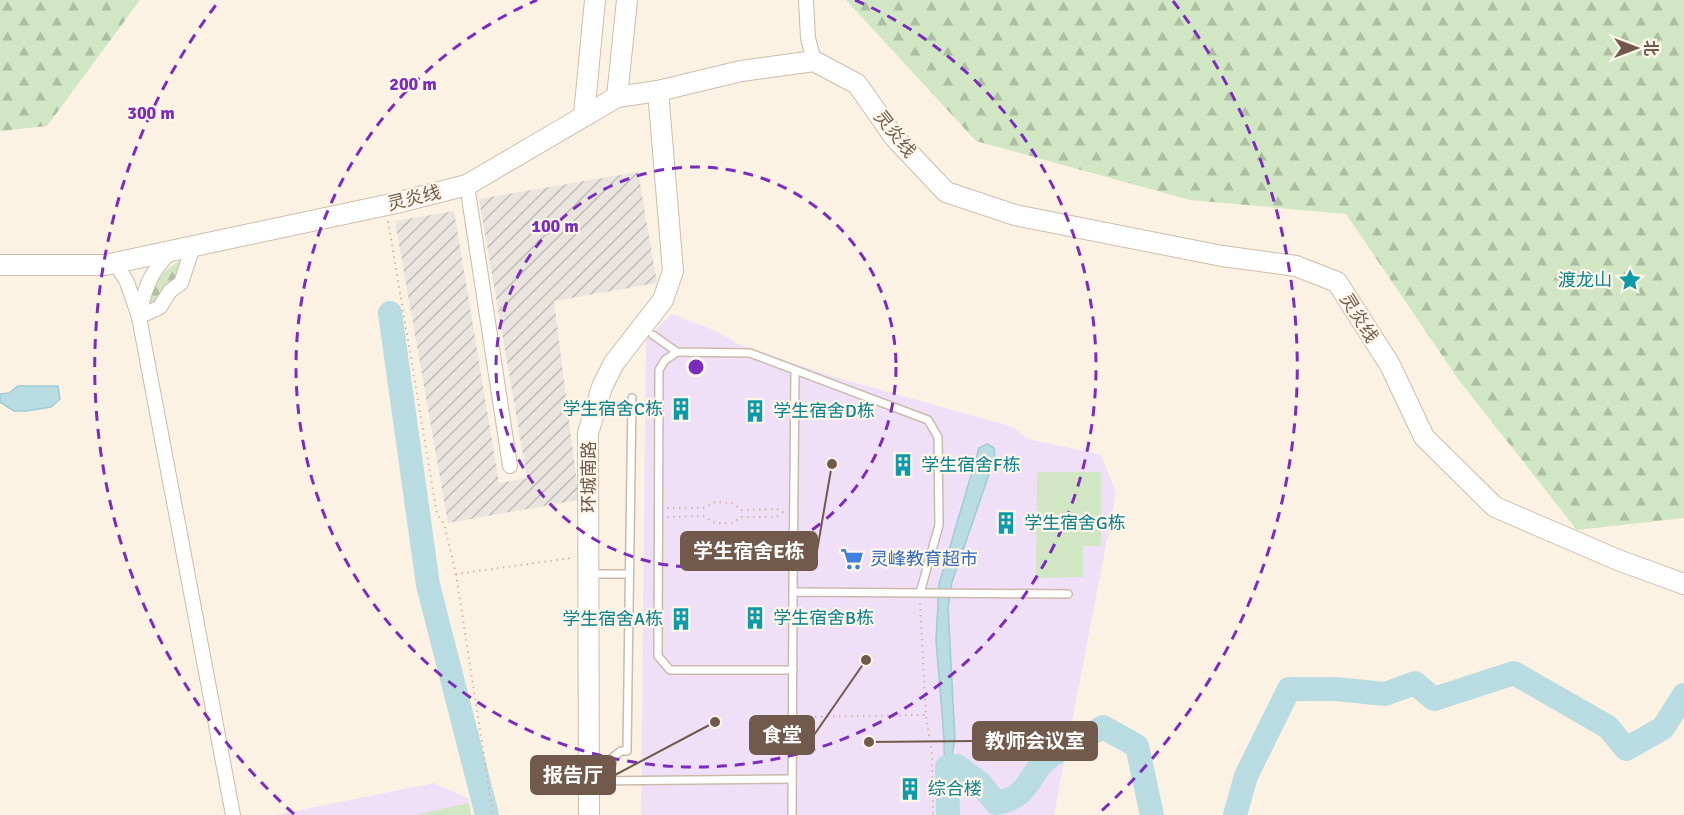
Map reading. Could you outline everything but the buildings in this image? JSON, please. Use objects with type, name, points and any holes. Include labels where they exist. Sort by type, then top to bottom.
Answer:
[{"type":"main road","points":[[584,115],[595,0]]},
{"type":"main road","points":[[617,97],[627,0]]},
{"type":"main road","name":"灵炎线","points":[[0,265],[105,265],[386,205],[467,185],[617,97],[658,91],[741,71],[814,61],[857,84],[895,138],[946,192],[1015,215],[1222,256],[1296,266],[1337,282],[1389,365],[1424,437],[1495,507],[1618,560],[1684,584]]},
{"type":"main road","name":"环城南路","points":[[590,815],[588,433],[602,387],[614,363],[663,300],[673,271],[658,91]]},
{"type":"street","points":[[806,0],[808,38],[814,61]]},
{"type":"street","points":[[467,185],[510,466]]},
{"type":"street","points":[[139,317],[160,307],[170,291],[181,283],[193,247]]},
{"type":"street","points":[[139,317],[145,286],[156,266],[173,251]]},
{"type":"street","points":[[115,262],[127,282],[139,317],[233,815]]},
{"type":"lane","points":[[652,336],[677,352],[750,354],[928,420],[933,424],[938,437],[939,525],[920,593]]},
{"type":"lane","points":[[677,352],[665,360],[659,370],[657,650],[670,670],[793,670]]},
{"type":"lane","points":[[792,815],[795,370]]},
{"type":"lane","points":[[609,781],[613,757],[621,751],[627,751],[632,398]]},
{"type":"lane","points":[[589,565],[628,574]]},
{"type":"lane","points":[[793,592],[1068,594]]},
{"type":"lane","points":[[590,781],[792,779]]},
{"type":"path","points":[[386,205],[437,514],[444,524],[456,574],[493,815]]},
{"type":"path","points":[[658,508],[703,508],[715,502],[733,503],[741,510],[777,509],[782,513],[794,513]]},
{"type":"path","points":[[703,508],[703,516]]},
{"type":"path","points":[[741,510],[741,518]]},
{"type":"path","points":[[658,517],[703,516],[715,523],[734,523],[741,518],[776,518],[782,513]]},
{"type":"path","points":[[456,574],[589,565]]},
{"type":"path","points":[[920,593],[926,715],[932,755],[933,815]]},
{"type":"path","points":[[792,717],[926,715]]},
{"type":"shaded area","points":[[638,172],[657,283],[554,301],[579,500],[448,523],[395,221],[454,211],[499,483],[527,478],[479,199]]},
{"type":"shaded area","points":[[672,314],[716,331],[738,344],[831,376],[1013,427],[1028,439],[1101,455],[1116,493],[1054,815],[641,815],[646,339]]},
{"type":"shaded area","points":[[434,783],[468,798],[471,815],[276,815]]},
{"type":"green space","points":[[0,0],[140,0],[47,126],[0,131]]},
{"type":"green space","points":[[846,0],[1684,0],[1684,518],[1577,530],[1458,379],[1346,214],[1190,200],[976,141]]},
{"type":"green space","points":[[183,259],[182,277],[156,304],[149,302],[161,276]]},
{"type":"green space","points":[[1037,472],[1101,472],[1101,546],[1083,546],[1083,577],[1036,578]]},
{"type":"green space","points":[[469,803],[471,815],[415,815]]},
{"type":"water","points":[[18,386],[58,386],[60,399],[51,407],[14,411],[0,402],[0,394],[9,393]]},
{"type":"water","points":[[987,444],[994,448],[995,457],[952,582],[948,607],[955,739],[951,761],[950,815],[945,815],[944,739],[936,640],[939,584],[979,448]]},
{"type":"waterway","points":[[390,313],[428,585],[487,815]]},
{"type":"waterway","points":[[1235,815],[1246,776],[1289,689],[1335,689],[1385,694],[1415,683],[1434,699],[1514,673],[1608,727],[1626,749],[1663,728],[1684,695]]},
{"type":"waterway","points":[[948,815],[947,767],[957,766],[980,783],[996,803],[1016,796],[1022,791],[1048,758],[1103,727],[1137,746],[1152,815]]},
{"type":"place","name":"渡龙山","points":[[1630,280]]},
{"type":"place","name":"学生宿舍C栋","points":[[681,409]]},
{"type":"place","name":"学生宿舍D栋","points":[[755,411]]},
{"type":"place","name":"学生宿舍E栋","points":[[832,464]]},
{"type":"place","name":"学生宿舍F栋","points":[[903,465]]},
{"type":"place","name":"学生宿舍G栋","points":[[1006,523]]},
{"type":"place","name":"灵峰教育超市","points":[[852,559]]},
{"type":"place","name":"学生宿舍B栋","points":[[755,618]]},
{"type":"place","name":"学生宿舍A栋","points":[[681,619]]},
{"type":"place","name":"食堂","points":[[866,660]]},
{"type":"place","name":"报告厅","points":[[715,722]]},
{"type":"place","name":"教师会议室","points":[[869,742]]},
{"type":"place","name":"综合楼","points":[[910,789]]}]
